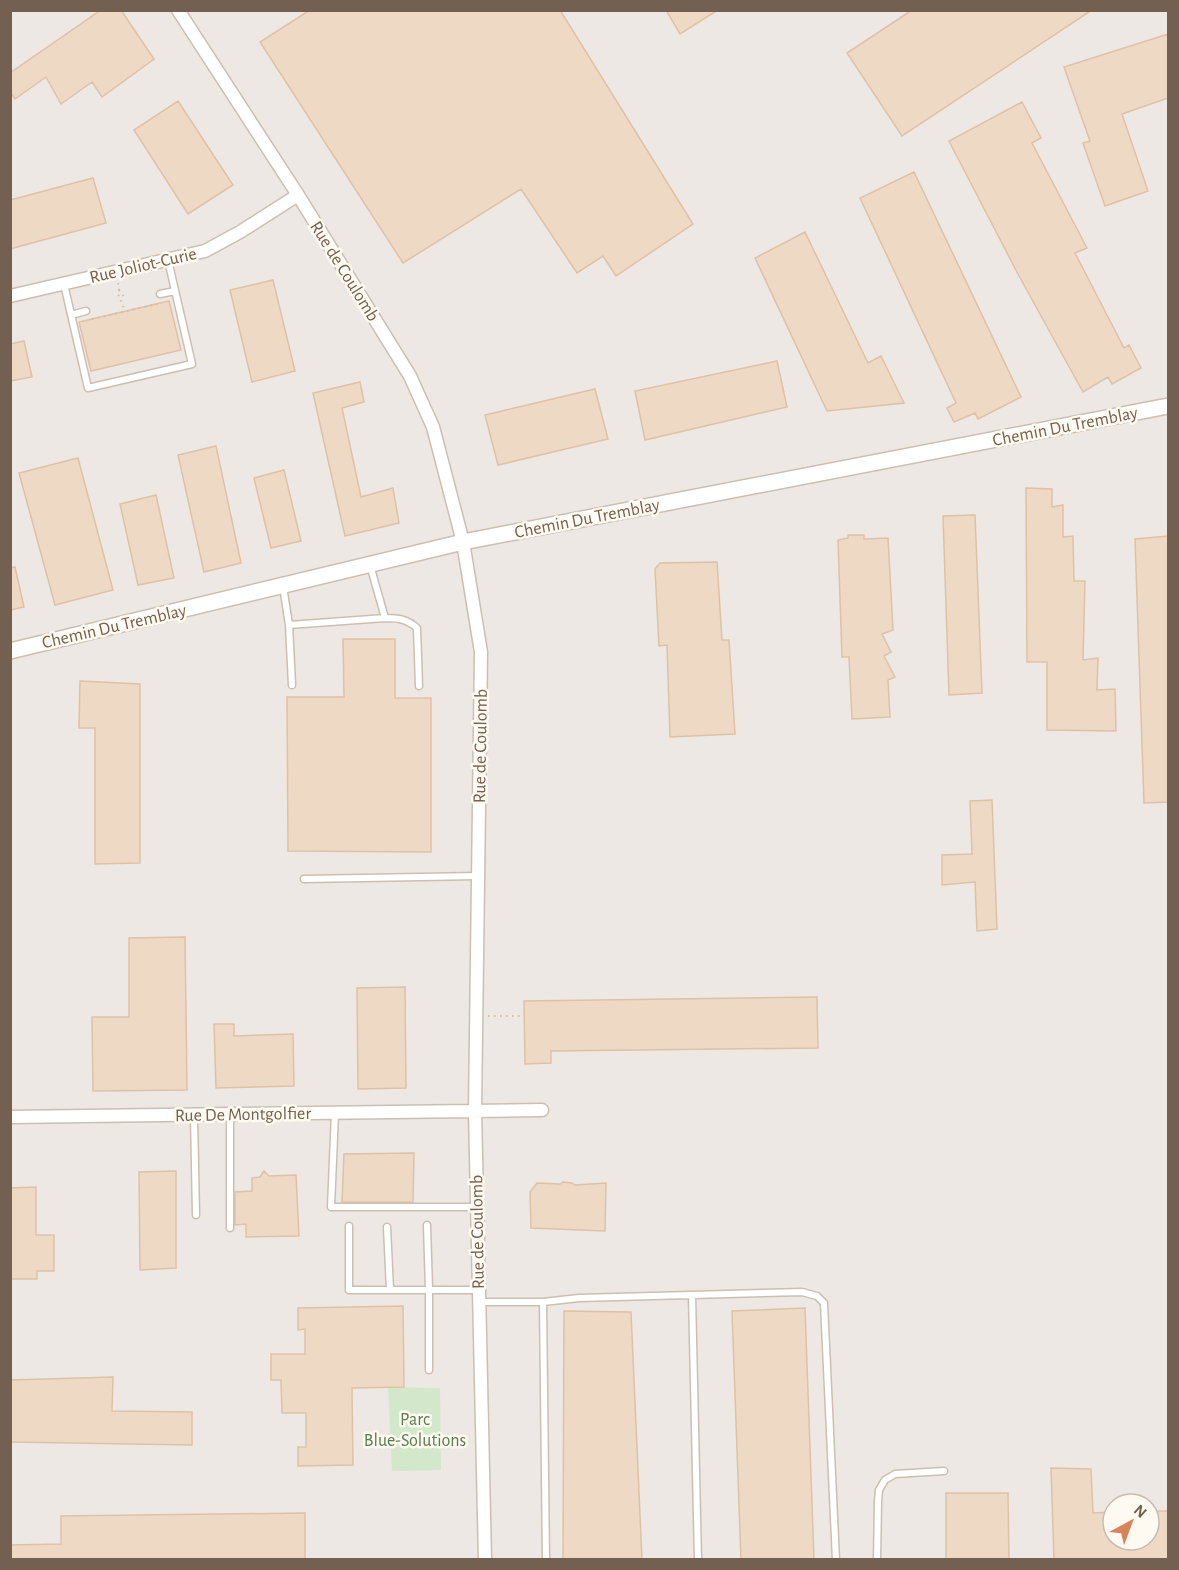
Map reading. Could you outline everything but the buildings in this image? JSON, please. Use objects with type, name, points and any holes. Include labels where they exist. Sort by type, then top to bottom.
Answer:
[{"type":"street","name":"Rue de Coulomb","points":[[178,10],[298,195],[410,376],[433,427],[463,542],[481,652],[475,1111],[485,1560]]},
{"type":"street","name":"Rue Joliot-Curie","points":[[10,296],[205,251],[298,195]]},
{"type":"street","name":"Chemin Du Tremblay","points":[[10,651],[463,542],[1168,406]]},
{"type":"street","name":"Rue De Montgolfier","points":[[10,1117],[542,1110]]},
{"type":"lane","points":[[64,284],[88,388],[192,364],[168,260]]},
{"type":"lane","points":[[160,294],[175,291]]},
{"type":"lane","points":[[71,315],[86,311]]},
{"type":"lane","points":[[370,565],[385,618]]},
{"type":"lane","points":[[283,585],[290,625],[292,685]]},
{"type":"lane","points":[[290,625],[401,618],[417,628],[418,686]]},
{"type":"lane","points":[[304,879],[478,876]]},
{"type":"lane","points":[[335,1113],[331,1207],[477,1207]]},
{"type":"lane","points":[[230,1114],[230,1228]]},
{"type":"lane","points":[[194,1115],[196,1215]]},
{"type":"lane","points":[[427,1225],[429,1370]]},
{"type":"lane","points":[[349,1226],[349,1290],[429,1290],[543,1302],[579,1298],[802,1292],[817,1296],[824,1303],[836,1560]]},
{"type":"lane","points":[[387,1227],[390,1290]]},
{"type":"lane","points":[[692,1295],[698,1560]]},
{"type":"lane","points":[[543,1302],[546,1560]]},
{"type":"lane","points":[[877,1560],[878,1501],[879,1491],[885,1480],[895,1474],[944,1471]]},
{"type":"path","points":[[117,282],[118,294],[125,311]]},
{"type":"path","points":[[89,319],[160,303]]},
{"type":"path","points":[[476,1016],[524,1016]]},
{"type":"shaded area","points":[[11,11],[1168,11],[1168,1559],[11,1560]]},
{"type":"green space","name":"Parc Blue-Solutions","points":[[388,1387],[440,1388],[441,1470],[392,1471]]}]
